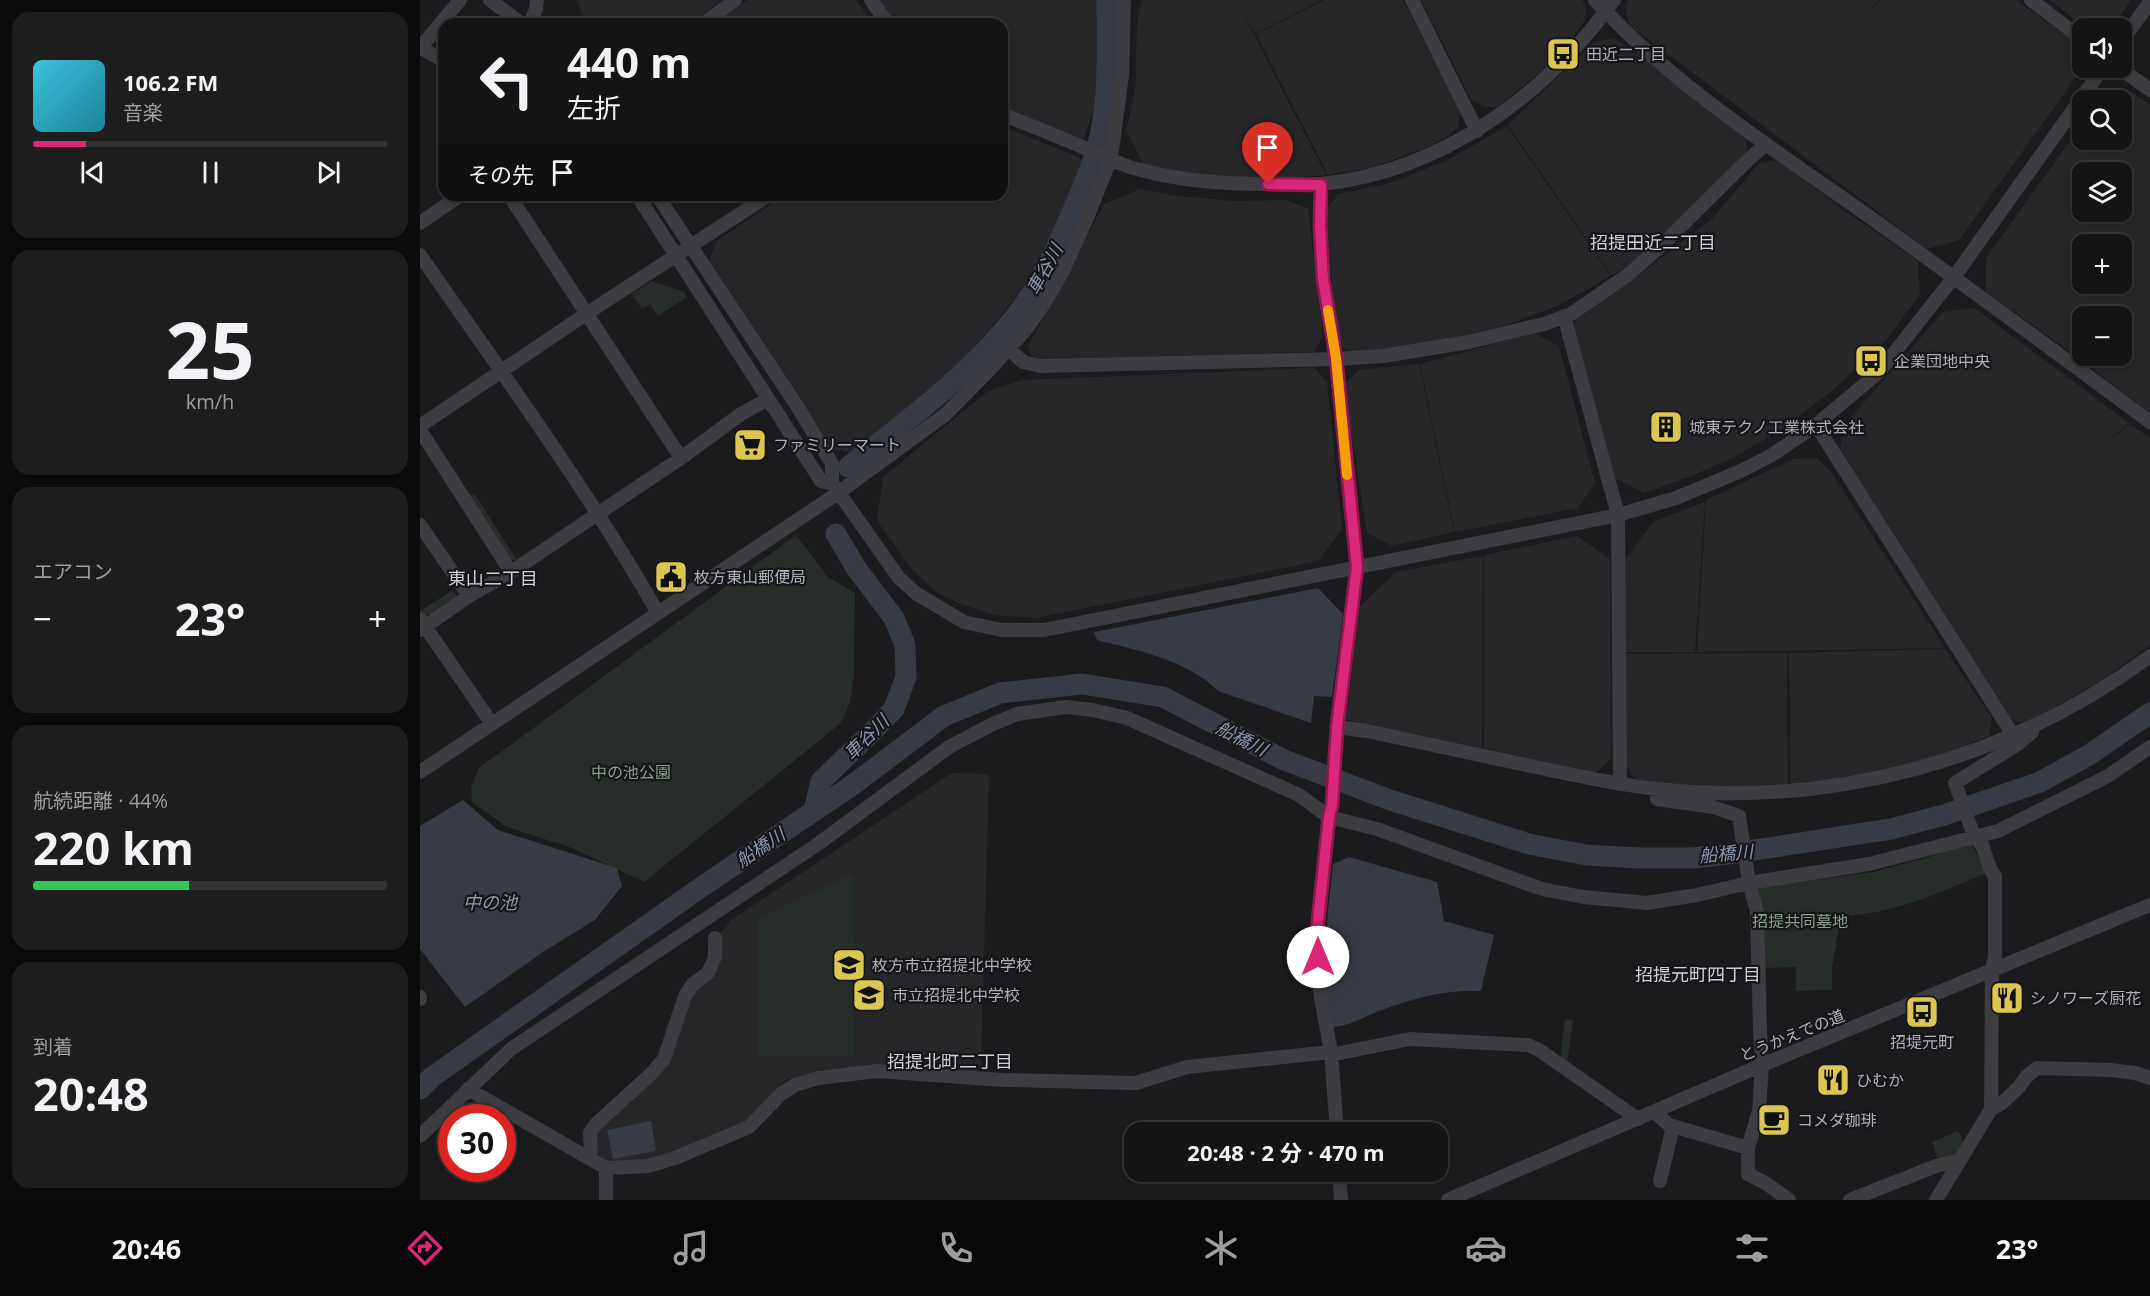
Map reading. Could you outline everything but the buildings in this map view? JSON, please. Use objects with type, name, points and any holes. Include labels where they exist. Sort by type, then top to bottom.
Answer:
[{"type":"street","points":[[445,18],[460,0]]},
{"type":"street","points":[[490,0],[514,18]]},
{"type":"street","points":[[532,18],[537,0]]},
{"type":"street","points":[[711,18],[735,0]]},
{"type":"street","points":[[871,0],[884,18]]},
{"type":"street","points":[[420,772],[658,613],[835,488],[946,414],[1009,349],[1045,302],[1061,275],[1087,219],[1105,156],[1122,75],[1124,0]]},
{"type":"street","points":[[1412,0],[1477,131]]},
{"type":"street","points":[[1595,0],[1610,6],[1680,80],[1954,277],[2150,422]]},
{"type":"street","points":[[2031,0],[2072,31]]},
{"type":"street","points":[[2132,27],[2150,2]]},
{"type":"street","points":[[1008,116],[1135,169],[1221,184],[1321,185],[1401,166],[1439,152],[1477,131],[1527,94],[1566,58],[1610,6]]},
{"type":"street","points":[[438,26],[420,48],[438,58]]},
{"type":"street","points":[[2132,77],[2150,90]]},
{"type":"street","points":[[641,201],[821,480],[835,488],[899,578],[940,610],[963,622],[1002,630],[1044,630],[1618,515],[1676,498],[1741,471],[1772,455],[1816,425],[1879,372],[1954,277],[2096,78]]},
{"type":"street","points":[[1009,349],[1023,362],[1040,366],[1383,356],[1469,342],[1544,324],[1571,314],[1629,274],[1767,144]]},
{"type":"street","points":[[1321,185],[1320,226],[1323,279],[1336,358],[1357,567],[1337,727],[1316,940],[1320,992],[1331,1052],[1336,1122]]},
{"type":"street","points":[[420,223],[452,201]]},
{"type":"street","points":[[512,201],[681,458]]},
{"type":"street","points":[[661,201],[797,406],[832,464],[835,488]]},
{"type":"street","points":[[511,572],[420,428],[502,370],[760,201]]},
{"type":"street","points":[[420,255],[502,370],[627,557],[658,613]]},
{"type":"street","points":[[1564,316],[1618,515],[1620,784]]},
{"type":"street","points":[[492,724],[422,626],[511,572],[681,458],[741,414],[768,399]]},
{"type":"street","points":[[1816,425],[2013,735]]},
{"type":"street","points":[[420,525],[469,596]]},
{"type":"street","points":[[1337,727],[1367,731],[1620,784],[1657,789],[1718,793],[1834,787],[1929,765],[1971,752],[2030,728],[2064,712],[2150,656]]},
{"type":"street","points":[[420,1136],[511,1049],[818,844],[949,747],[1017,714],[1065,707],[1093,710],[1127,718],[1330,811],[1542,889],[1583,897],[1647,903],[1697,896],[1749,880],[1869,864],[1973,833],[1998,831],[2108,776],[2150,747]]},
{"type":"street","points":[[1991,1109],[1995,877],[1982,845],[1973,833],[1955,783],[1966,774],[2018,744],[2032,732],[2030,728]]},
{"type":"street","points":[[1657,789],[1657,799],[1713,807],[1739,816],[1749,880],[1757,912],[1762,1065],[1759,1111],[1748,1148],[1748,1174],[1789,1200]]},
{"type":"street","name":"とうかえでの道","points":[[1448,1200],[1762,1065],[2150,905]]},
{"type":"street","points":[[591,1160],[590,1133],[596,1124],[651,1074],[664,1059],[685,996],[693,984],[708,973],[715,957],[715,938]]},
{"type":"street","points":[[468,1089],[606,1168],[648,1166],[675,1158],[749,1127],[781,1094],[795,1085],[818,1078],[877,1071],[1003,1080],[1136,1083],[1187,1067],[1331,1052],[1335,1054],[1410,1040],[1527,1045],[1539,1050],[1638,1119]]},
{"type":"street","points":[[1936,1200],[1991,1109],[2002,1103],[2037,1068],[2111,1070],[2135,1073],[2150,1078]]},
{"type":"street","points":[[1654,1112],[1673,1126],[1748,1148]]},
{"type":"street","points":[[1660,1181],[1673,1126]]},
{"type":"street","points":[[1850,1200],[1936,1167],[1958,1161]]},
{"type":"street","points":[[606,1168],[606,1200]]},
{"type":"street","points":[[1340,1182],[1341,1200]]},
{"type":"shaded area","points":[[577,0],[722,0],[698,18],[586,18]]},
{"type":"shaded area","points":[[747,0],[856,0],[869,18],[723,18]]},
{"type":"shaded area","points":[[876,0],[1097,0],[1095,106],[1083,140],[1008,110],[1008,18],[890,18]]},
{"type":"shaded area","points":[[1142,0],[1321,0],[1255,34],[1238,3],[1326,175],[1249,181],[1146,169],[1126,130],[1135,91],[1137,21]]},
{"type":"shaded area","points":[[1324,0],[1403,0],[1460,111],[1458,127],[1429,147],[1370,168],[1328,175],[1256,34]]},
{"type":"shaded area","points":[[1421,0],[1582,0],[1586,6],[1585,20],[1558,58],[1497,107],[1485,107],[1471,100]]},
{"type":"shaded area","points":[[1628,0],[1879,0],[1850,37],[1880,0],[2016,0],[2072,40],[2072,78],[2075,78],[1959,240],[1927,249],[1629,25],[1625,5]]},
{"type":"shaded area","points":[[2050,0],[2131,0],[2120,16],[2114,18],[2073,18]]},
{"type":"shaded area","points":[[1614,38],[1747,135],[1747,151],[1660,243],[1612,276],[1508,125],[1594,42]]},
{"type":"shaded area","points":[[2132,92],[2150,105],[2150,413],[2089,366],[2132,366],[2132,306],[2072,306],[2072,353],[1986,292],[1986,258],[2072,138],[2072,150],[2132,150]]},
{"type":"shaded area","points":[[1507,126],[1611,276],[1557,306],[1473,338],[1380,353],[1350,353],[1338,343],[1325,212],[1338,194],[1387,184],[1446,161]]},
{"type":"shaded area","points":[[1008,128],[1080,158],[1085,167],[1052,238],[1018,295],[973,349],[921,400],[851,452],[829,449],[709,261],[717,240],[776,201],[1008,201]]},
{"type":"shaded area","points":[[1777,160],[1918,261],[1920,294],[1886,340],[1833,390],[1778,432],[1763,412],[1777,432],[1733,458],[1644,493],[1611,476],[1573,333],[1577,315],[1634,279],[1713,218],[1759,163]]},
{"type":"shaded area","points":[[1140,189],[1176,196],[1234,201],[1285,200],[1308,208],[1323,337],[1313,352],[1042,359],[1032,357],[1028,346],[1104,204]]},
{"type":"shaded area","points":[[1975,308],[2129,423],[2093,453],[2130,424],[2150,438],[2150,645],[2101,681],[2025,723],[2012,720],[1839,454],[1845,424],[1943,312]]},
{"type":"shaded area","points":[[1534,333],[1559,346],[1595,483],[1578,508],[1455,532],[1420,364]]},
{"type":"shaded area","points":[[1419,364],[1454,532],[1392,546],[1367,533],[1344,384],[1359,370]]},
{"type":"shaded area","points":[[1314,367],[1327,382],[1342,529],[1318,561],[1036,618],[995,615],[958,603],[936,592],[912,569],[877,521],[883,477],[988,391],[1022,380]]},
{"type":"shaded area","points":[[1817,458],[1832,473],[1945,648],[1697,652],[1706,500],[1794,459]]},
{"type":"shaded area","points":[[1705,502],[1695,652],[1623,652],[1624,560],[1653,522]]},
{"type":"shaded area","points":[[1577,536],[1610,559],[1611,758],[1595,774],[1484,748],[1484,555]]},
{"type":"shaded area","points":[[1483,556],[1482,748],[1346,720],[1360,606],[1396,572]]},
{"type":"shaded area","points":[[1945,649],[1992,718],[1989,736],[1925,761],[1836,780],[1791,786],[1789,653]]},
{"type":"shaded area","points":[[1787,653],[1788,786],[1717,789],[1639,784],[1627,767],[1623,654]]},
{"type":"shaded area","name":"枚方市立招提北中学校","points":[[952,773],[989,774],[981,1066],[975,1073],[892,1065],[821,1070],[786,1080],[746,1124],[656,1159],[611,1165],[600,1159],[593,1133],[645,1087],[688,999],[718,957],[720,933],[731,920]]},
{"type":"green space","points":[[652,281],[684,292],[687,297],[658,316],[650,304],[642,309],[632,294]]},
{"type":"green space","points":[[474,493],[517,560],[509,559],[466,498]]},
{"type":"green space","name":"中の池公園","points":[[796,535],[828,577],[855,593],[854,675],[850,702],[841,723],[644,882],[572,848],[507,827],[472,802],[471,787],[479,768]]},
{"type":"green space","points":[[453,590],[460,600],[435,616],[426,615],[420,611]]},
{"type":"green space","name":"招提共同墓地","points":[[1970,843],[1988,872],[1934,895],[1898,907],[1841,916],[1832,967],[1832,990],[1796,991],[1796,967],[1762,968],[1755,888],[1873,872]]},
{"type":"green space","points":[[853,873],[854,1056],[758,1056],[757,920]]},
{"type":"green space","points":[[1565,1019],[1573,1020],[1567,1063],[1560,1059]]},
{"type":"green space","points":[[1958,1131],[1966,1147],[1958,1158],[1939,1163],[1932,1142]]},
{"type":"water","points":[[1318,588],[1343,614],[1332,697],[1314,696],[1311,723],[1218,691],[1178,664],[1097,640],[1094,632]]},
{"type":"water","name":"中の池","points":[[463,800],[498,830],[617,868],[622,886],[595,920],[543,952],[465,1007],[420,949],[420,826]]},
{"type":"water","points":[[1349,857],[1437,882],[1444,921],[1494,935],[1481,991],[1443,993],[1419,998],[1350,1023],[1330,1027],[1325,955],[1333,864]]},
{"type":"water","points":[[651,1121],[656,1151],[613,1159],[607,1130]]},
{"type":"waterway","name":"車谷川","points":[[848,467],[964,372],[1005,329],[1031,295],[1060,240],[1084,185],[1098,142],[1104,115],[1107,0]]},
{"type":"waterway","name":"車谷川","points":[[814,810],[821,781],[894,709],[906,677],[905,645],[894,618],[856,568],[836,534]]},
{"type":"waterway","name":"船橋川","points":[[420,1089],[432,1077],[700,888],[854,784],[944,716],[1000,693],[1082,684],[1163,697],[1284,760],[1390,800],[1529,844],[1586,855],[1638,858],[1693,858],[1736,853],[1891,829],[1944,815],[2040,782],[2089,755],[2150,713]]},
{"type":"slow traffic","points":[[1328,310],[1336,358],[1347,475]]},
{"type":"place","name":"田近二丁目","points":[[1563,54]]},
{"type":"place","name":"企業団地中央","points":[[1871,361]]},
{"type":"place","name":"城東テクノ工業株式会社","points":[[1666,427]]},
{"type":"place","name":"ファミリーマート","points":[[750,445]]},
{"type":"place","name":"枚方東山郵便局","points":[[671,577]]},
{"type":"place","name":"枚方市立招提北中学校","points":[[849,965]]},
{"type":"place","name":"市立招提北中学校","points":[[869,995]]},
{"type":"place","name":"シノワーズ厨花","points":[[2007,998]]},
{"type":"place","name":"招堤元町","points":[[1922,1012]]},
{"type":"place","name":"ひむか","points":[[1833,1080]]},
{"type":"place","name":"コメダ珈琲","points":[[1774,1120]]},
{"type":"district","name":"招提田近二丁目","points":[[1653,242]]},
{"type":"district","name":"東山二丁目","points":[[493,578]]},
{"type":"district","name":"招提元町四丁目","points":[[1698,974]]},
{"type":"district","name":"招提北町二丁目","points":[[950,1061]]},
{"type":"route","points":[[1268,184],[1321,185],[1320,226],[1323,279],[1336,358],[1357,567],[1337,727],[1332,805],[1316,940],[1318,957]]}]
